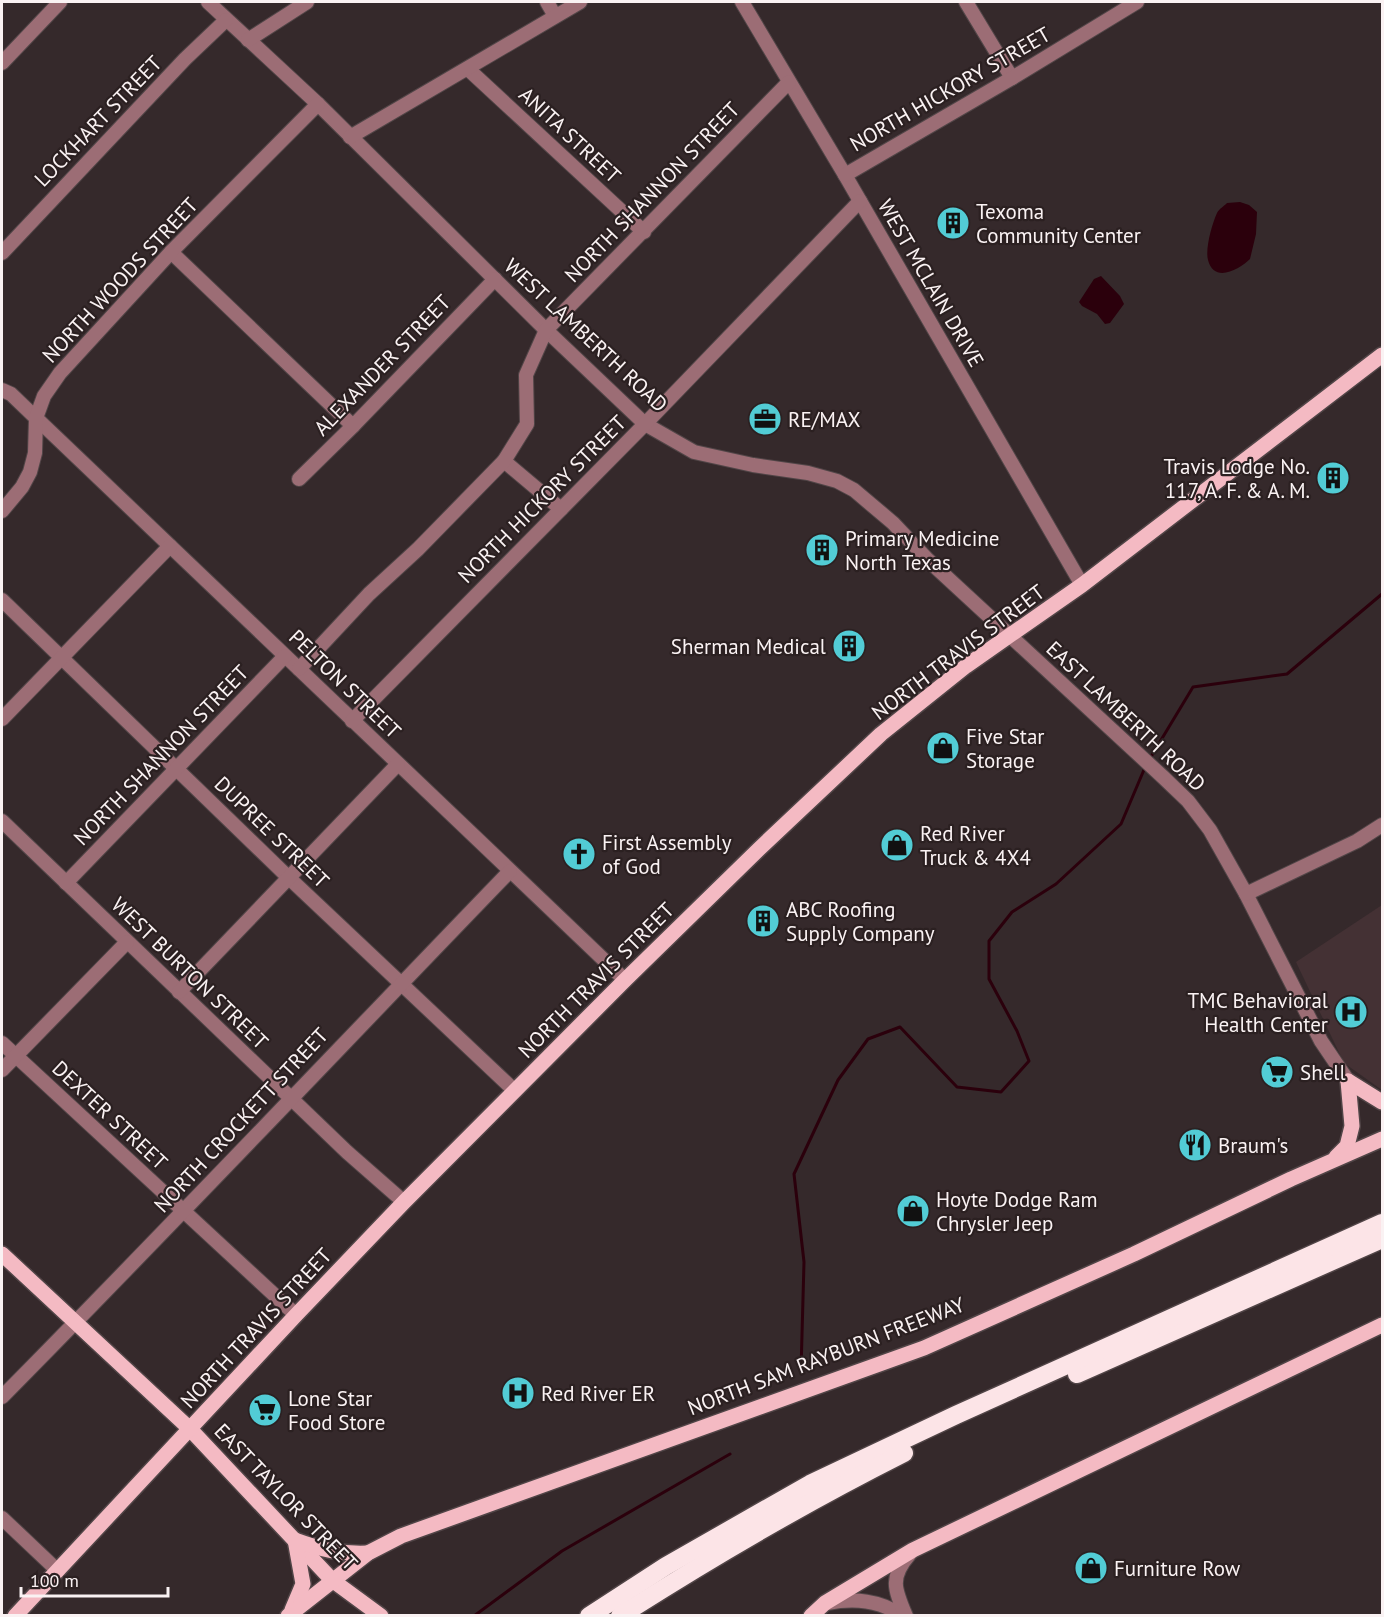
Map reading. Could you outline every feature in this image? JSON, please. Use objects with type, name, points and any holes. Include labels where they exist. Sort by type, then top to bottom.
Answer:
[{"type":"highway","points":[[589,1616],[666,1566],[810,1484],[956,1415],[1383,1223]]},
{"type":"highway","points":[[620,1616],[697,1567],[834,1488],[937,1436],[1383,1239]]},
{"type":"main road","name":"NORTH TRAVIS STREET","points":[[15,1616],[404,1202],[625,980],[881,734],[966,666],[1011,637],[1082,585],[1383,355]]},
{"type":"main road","points":[[1348,1082],[1383,1102]]},
{"type":"main road","points":[[1333,1161],[1347,1146],[1352,1126],[1348,1082]]},
{"type":"main road","name":"NORTH SAM RAYBURN FREEWAY","points":[[289,1615],[368,1553],[401,1536],[924,1348],[1134,1254],[1383,1138]]},
{"type":"main road","name":"EAST TAYLOR STREET","points":[[2,1254],[190,1429],[332,1580],[381,1616]]},
{"type":"main road","points":[[811,1616],[825,1603],[913,1550],[1383,1325]]},
{"type":"main road","points":[[289,1615],[303,1584],[296,1540],[334,1552],[368,1553]]},
{"type":"street","points":[[2,63],[60,2]]},
{"type":"street","name":"WEST LAMBERTH ROAD","points":[[208,2],[318,104],[546,330],[645,424],[694,452],[753,465],[822,476],[854,490],[893,523],[928,560],[1011,637]]},
{"type":"street","points":[[248,40],[307,2]]},
{"type":"street","points":[[547,2],[555,16]]},
{"type":"street","points":[[351,136],[580,2]]},
{"type":"street","name":"WEST MCLAIN DRIVE","points":[[742,2],[845,175],[1082,585]]},
{"type":"street","points":[[966,2],[1012,78]]},
{"type":"street","name":"NORTH HICKORY STREET","points":[[845,175],[1137,2]]},
{"type":"street","name":"LOCKHART STREET","points":[[2,253],[185,59],[226,20]]},
{"type":"street","name":"ANITA STREET","points":[[468,69],[644,232]]},
{"type":"street","name":"NORTH SHANNON STREET","points":[[299,669],[369,594],[418,549],[504,461],[527,424],[525,375],[546,330],[789,82]]},
{"type":"street","name":"NORTH WOODS STREET","points":[[2,511],[22,487],[30,472],[35,453],[36,418],[44,396],[60,373],[171,252],[318,104]]},
{"type":"street","name":"NORTH HICKORY STREET","points":[[352,721],[561,510],[860,201]]},
{"type":"street","points":[[171,252],[353,426]]},
{"type":"street","name":"ALEXANDER STREET","points":[[299,479],[495,279]]},
{"type":"street","name":"PELTON STREET","points":[[2,390],[11,394],[625,980]]},
{"type":"street","points":[[504,461],[561,510]]},
{"type":"street","points":[[2,719],[170,546]]},
{"type":"street","name":"DUPREE STREET","points":[[2,600],[288,877],[515,1091]]},
{"type":"street","name":"EAST LAMBERTH ROAD","points":[[1011,637],[1164,777],[1188,801],[1210,830],[1246,894],[1321,1041],[1348,1082]]},
{"type":"street","name":"NORTH SHANNON STREET","points":[[66,884],[285,656]]},
{"type":"street","points":[[179,992],[398,764]]},
{"type":"street","name":"WEST BURTON STREET","points":[[2,821],[290,1098],[404,1202]]},
{"type":"street","points":[[1246,894],[1357,841],[1383,825]]},
{"type":"street","name":"NORTH CROCKETT STREET","points":[[2,1397],[184,1212],[290,1098],[510,871]]},
{"type":"street","points":[[2,1070],[127,942]]},
{"type":"street","name":"DEXTER STREET","points":[[2,1043],[296,1315]]},
{"type":"street","points":[[2,1518],[58,1571]]},
{"type":"street","points":[[905,1616],[897,1594],[895,1580],[899,1566],[913,1550]]},
{"type":"street","points":[[825,1603],[846,1600],[865,1601],[888,1606],[905,1616]]},
{"type":"shaded area","points":[[1240,202],[1249,205],[1257,212],[1256,234],[1250,259],[1234,270],[1221,273],[1211,267],[1207,255],[1215,218],[1219,210],[1227,203]]},
{"type":"shaded area","points":[[1101,276],[1120,296],[1124,304],[1110,323],[1105,324],[1097,314],[1079,302],[1094,279]]},
{"type":"shaded area","name":"TMC Behavioral Health Center","points":[[1382,905],[1382,1090],[1344,1063],[1296,962]]},
{"type":"waterway","points":[[1149,760],[1193,687],[1287,674],[1382,594]]},
{"type":"waterway","points":[[801,1371],[804,1262],[794,1174],[838,1080],[868,1039],[900,1027],[957,1087],[1001,1092],[1029,1061],[1017,1031],[989,979],[989,941],[1012,912],[1056,884],[1121,824],[1146,765]]},
{"type":"waterway","points":[[474,1616],[562,1551],[730,1454]]},
{"type":"place","name":"Texoma Community Center","points":[[953,223]]},
{"type":"place","name":"RE/MAX","points":[[765,419]]},
{"type":"place","name":"Travis Lodge No. 117, A. F. & A. M.","points":[[1333,478]]},
{"type":"place","name":"Primary Medicine North Texas","points":[[822,550]]},
{"type":"place","name":"Sherman Medical","points":[[849,646]]},
{"type":"place","name":"Five Star Storage","points":[[943,748]]},
{"type":"place","name":"Red River Truck & 4X4","points":[[897,845]]},
{"type":"place","name":"First Assembly of God","points":[[579,854]]},
{"type":"place","name":"ABC Roofing Supply Company","points":[[763,921]]},
{"type":"place","name":"TMC Behavioral Health Center","points":[[1351,1012]]},
{"type":"place","name":"Shell","points":[[1277,1072]]},
{"type":"place","name":"Braum's","points":[[1195,1145]]},
{"type":"place","name":"Hoyte Dodge Ram Chrysler Jeep","points":[[913,1211]]},
{"type":"place","name":"Red River ER","points":[[518,1393]]},
{"type":"place","name":"Lone Star Food Store","points":[[265,1410]]},
{"type":"place","name":"Furniture Row","points":[[1091,1568]]}]
